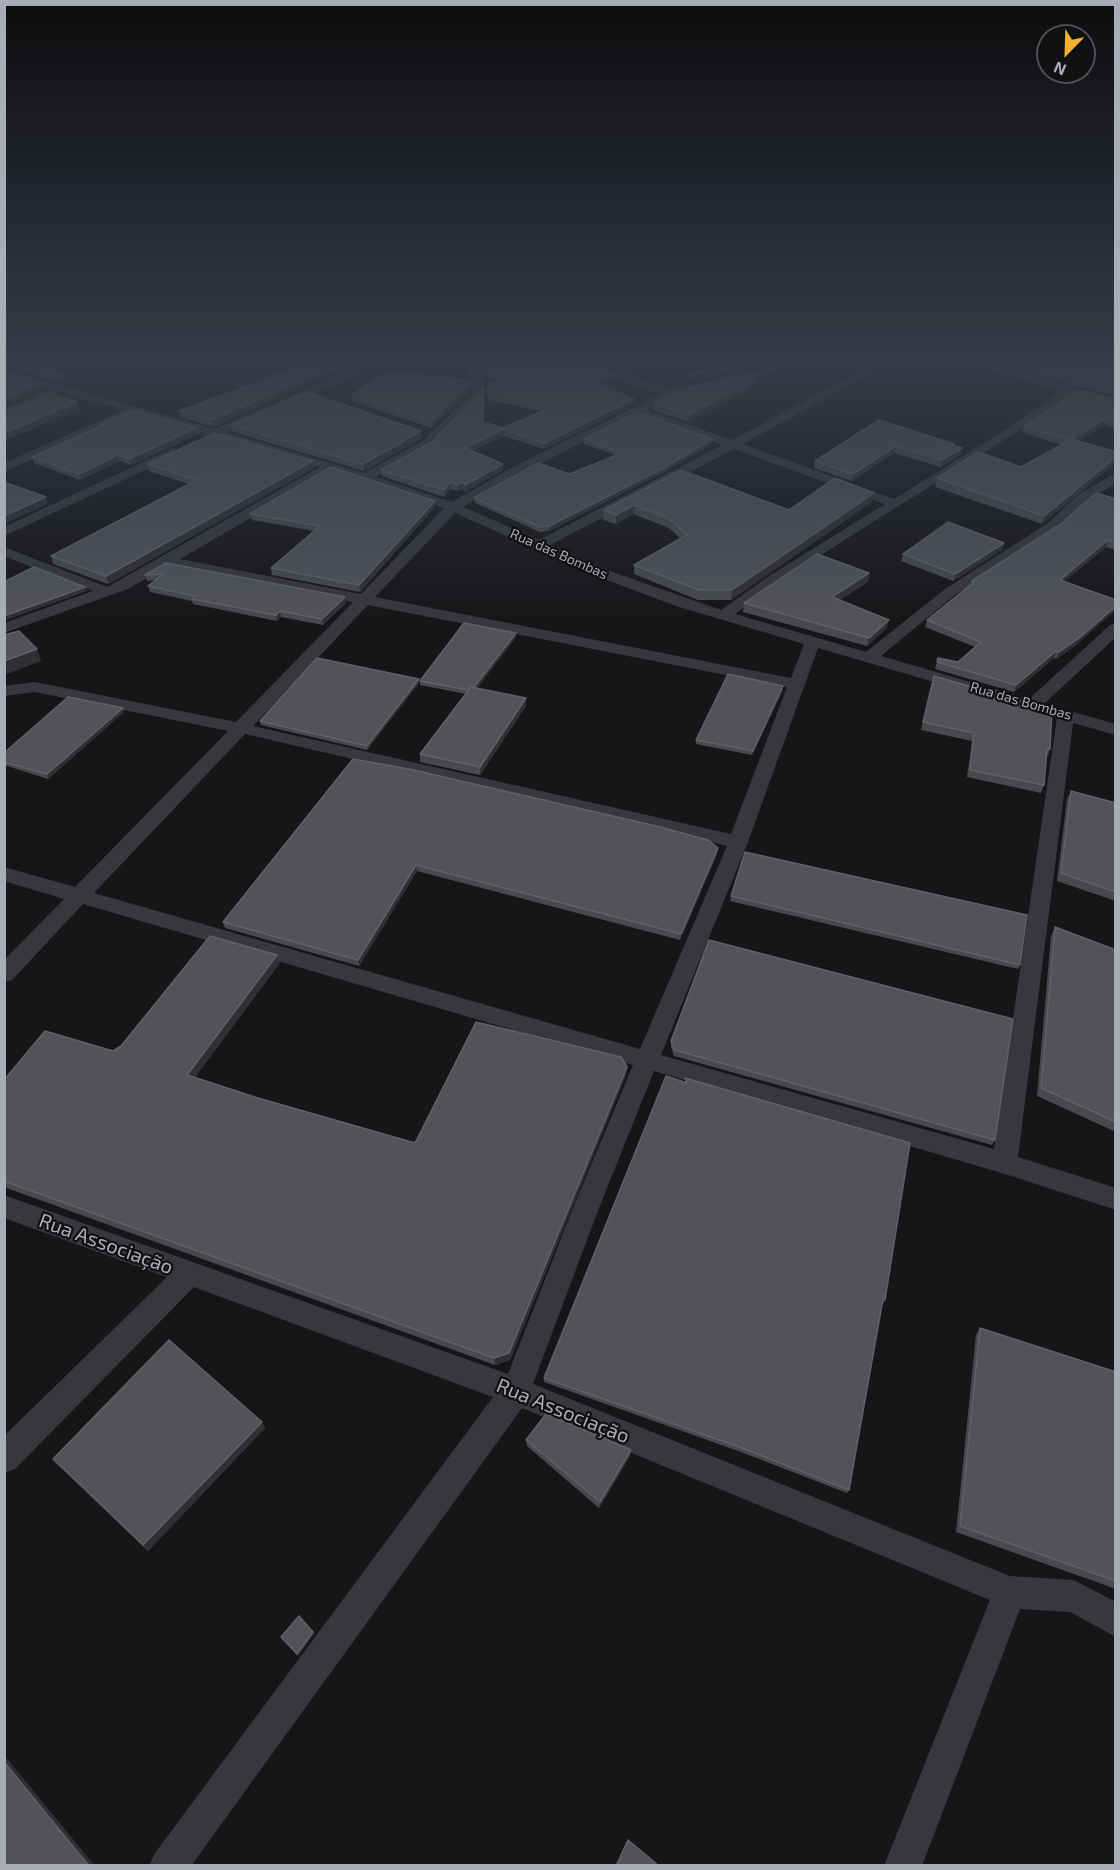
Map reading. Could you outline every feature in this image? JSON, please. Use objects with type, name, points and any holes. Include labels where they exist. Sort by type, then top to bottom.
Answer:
[{"type":"street","points":[[4,468],[52,446]]},
{"type":"street","points":[[4,532],[185,446]]},
{"type":"street","name":"Rua das Bombas","points":[[266,446],[331,465],[453,507],[640,588],[1116,730]]},
{"type":"street","points":[[366,477],[418,451],[421,446]]},
{"type":"street","points":[[4,974],[453,507],[567,446]]},
{"type":"street","points":[[540,545],[726,446]]},
{"type":"street","points":[[741,446],[896,504]]},
{"type":"street","points":[[725,614],[774,579],[988,446]]},
{"type":"street","points":[[4,628],[108,592],[168,561],[331,465]]},
{"type":"street","points":[[869,658],[950,592],[1053,526],[1084,497],[1116,477]]},
{"type":"street","points":[[1100,487],[1116,492]]},
{"type":"street","points":[[4,551],[108,592]]},
{"type":"street","points":[[168,561],[798,684]]},
{"type":"street","points":[[1034,704],[1116,628]]},
{"type":"street","points":[[168,1866],[516,1391],[586,1208],[738,842],[813,640]]},
{"type":"street","points":[[4,691],[35,687],[241,728],[738,842]]},
{"type":"street","points":[[1005,1163],[1066,714]]},
{"type":"street","points":[[4,874],[1114,1196]]},
{"type":"street","name":"Rua Associação","points":[[4,1206],[188,1275],[516,1391],[1010,1592],[1074,1596],[1116,1621]]},
{"type":"street","points":[[4,1458],[188,1275]]},
{"type":"street","points":[[903,1866],[1010,1592]]},
{"type":"building","points":[[56,446],[157,446],[129,459],[118,455],[79,474],[32,457]]},
{"type":"building","points":[[186,446],[261,446],[313,461],[106,576],[51,556],[197,480],[147,464]]},
{"type":"building","points":[[303,446],[394,446],[363,464]]},
{"type":"building","points":[[424,446],[469,446],[465,448],[503,464],[465,485],[463,482],[457,485],[451,482],[444,490],[381,470]]},
{"type":"building","points":[[604,446],[701,446],[664,468],[549,526],[540,527],[474,498],[538,463],[569,474],[622,453]]},
{"type":"building","points":[[838,446],[896,446],[853,474],[815,461]]},
{"type":"building","points":[[897,446],[962,448],[942,460]]},
{"type":"building","points":[[1059,446],[1097,446],[1116,452],[1116,457],[1044,516],[937,478],[978,452],[1021,467]]},
{"type":"building","points":[[331,467],[435,501],[359,585],[271,568],[320,526],[250,514]]},
{"type":"building","points":[[681,470],[789,510],[835,478],[874,493],[732,590],[699,590],[634,565],[687,535],[669,519],[634,505],[616,515],[604,510]]},
{"type":"building","points":[[4,482],[46,497],[4,516]]},
{"type":"building","points":[[1096,493],[1116,499],[1116,543],[1108,540],[1060,580],[1116,600],[1116,606],[1079,638],[1059,652],[1056,651],[1016,685],[937,662],[938,658],[958,662],[981,642],[927,620],[974,582],[972,581],[1061,524]]},
{"type":"building","points":[[948,522],[1004,543],[955,574],[903,554]]},
{"type":"building","points":[[817,554],[869,573],[832,597],[889,620],[869,638],[744,603]]},
{"type":"building","points":[[166,563],[345,597],[322,619],[280,611],[276,615],[192,599],[195,596],[148,586],[163,574],[145,575]]},
{"type":"building","points":[[34,567],[85,587],[4,616],[4,582]]},
{"type":"building","points":[[464,623],[516,633],[474,687],[469,690],[420,681]]},
{"type":"building","points":[[19,631],[37,649],[4,661],[4,635]]},
{"type":"building","points":[[317,658],[419,679],[367,746],[260,721]]},
{"type":"building","points":[[728,674],[783,686],[753,751],[696,740]]},
{"type":"building","points":[[934,676],[1052,710],[1050,749],[1047,749],[1044,785],[970,770],[974,733],[923,722]]},
{"type":"building","points":[[471,687],[526,698],[480,767],[420,754]]},
{"type":"building","points":[[68,697],[123,708],[47,774],[4,762],[4,753]]},
{"type":"building","points":[[353,759],[409,769],[656,826],[708,840],[718,848],[681,934],[416,865],[358,960],[223,922]]},
{"type":"building","points":[[1071,791],[1116,803],[1116,892],[1061,873]]},
{"type":"building","points":[[745,852],[1027,915],[1020,965],[731,896]]},
{"type":"building","points":[[1055,927],[1116,950],[1116,1122],[1041,1088]]},
{"type":"building","points":[[210,936],[277,955],[187,1075],[258,1098],[415,1143],[476,1022],[621,1057],[627,1067],[509,1353],[494,1358],[4,1181],[4,1080],[45,1031],[113,1051],[121,1046]]},
{"type":"building","points":[[709,940],[1013,1019],[995,1140],[675,1050],[671,1041]]},
{"type":"building","points":[[666,1076],[687,1083],[685,1078],[910,1143],[885,1300],[883,1299],[849,1490],[742,1448],[544,1378]]},
{"type":"building","points":[[980,1328],[1116,1372],[1116,1581],[960,1526]]},
{"type":"building","points":[[169,1340],[262,1422],[143,1545],[53,1459]]},
{"type":"building","points":[[546,1414],[631,1450],[600,1502],[526,1440]]},
{"type":"building","points":[[299,1616],[313,1632],[297,1654],[281,1637]]},
{"type":"building","points":[[4,1762],[89,1866],[4,1866]]},
{"type":"building","points":[[628,1840],[659,1866],[616,1866]]}]
